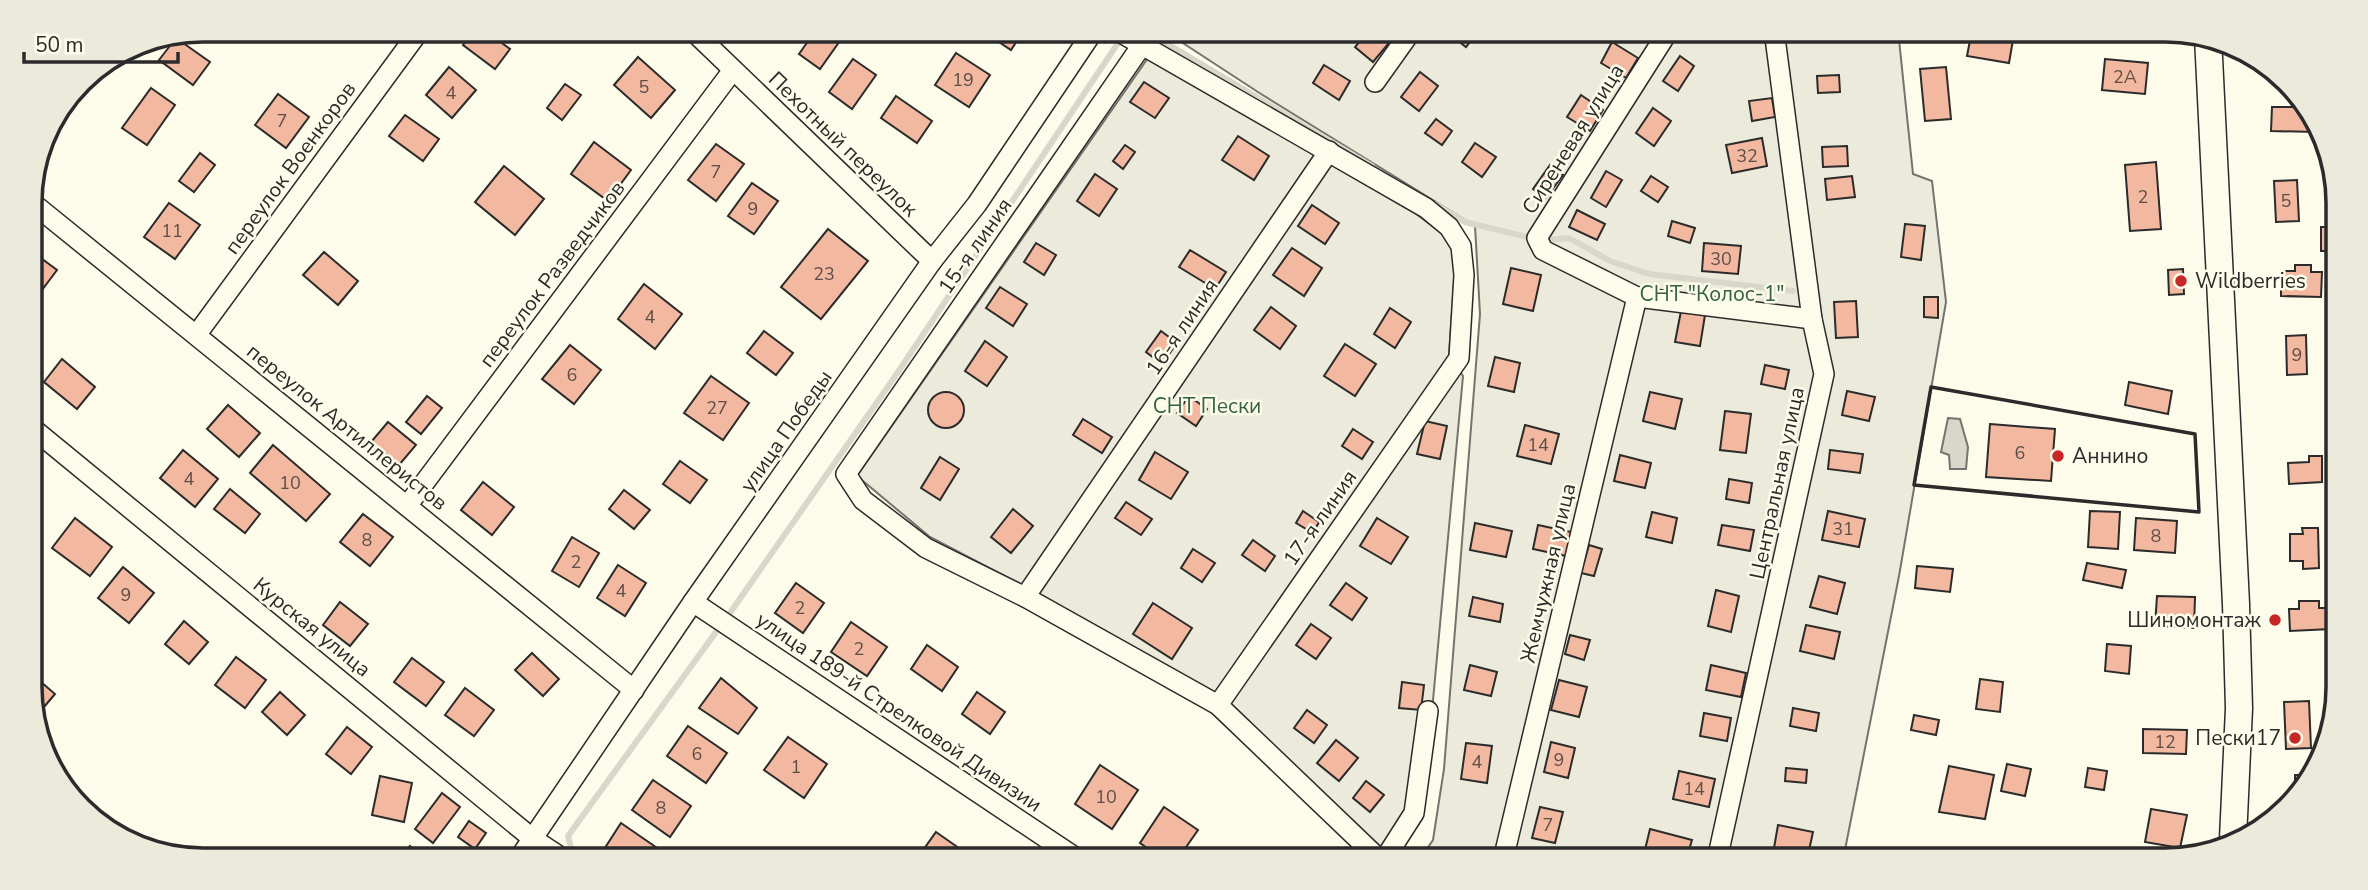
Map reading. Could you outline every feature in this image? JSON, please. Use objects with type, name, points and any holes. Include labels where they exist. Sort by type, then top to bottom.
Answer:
[{"type":"main road","points":[[2209,48],[2237,630],[2239,708],[2233,832]]},
{"type":"street","name":"переулок Военкоров","points":[[197,334],[411,42]]},
{"type":"street","name":"Пехотный переулок","points":[[704,42],[932,261]]},
{"type":"street","name":"улица Победы","points":[[527,848],[693,602],[932,261],[977,204],[1086,42]]},
{"type":"street","points":[[1137,42],[1329,151]]},
{"type":"street","points":[[1375,82],[1403,42]]},
{"type":"street","name":"Сиреневая улица","points":[[1637,297],[1543,250],[1537,238],[1662,42]]},
{"type":"street","name":"Центральная улица","points":[[1720,848],[1824,374],[1812,319],[1776,42]]},
{"type":"street","name":"15-я линия","points":[[1025,597],[926,548],[863,500],[846,474],[1142,45]]},
{"type":"street","name":"переулок Разведчиков","points":[[407,506],[733,70]]},
{"type":"street","name":"17-я линия","points":[[1218,705],[1459,358],[1464,275],[1461,246],[1449,227],[1426,208],[1329,151]]},
{"type":"street","name":"16-я линия","points":[[1025,597],[1329,151]]},
{"type":"street","name":"переулок Артиллеристов","points":[[42,211],[634,690]]},
{"type":"street","points":[[1637,297],[1812,319]]},
{"type":"street","name":"Жемчужная улица","points":[[1506,848],[1637,297]]},
{"type":"street","name":"Курская улица","points":[[42,435],[547,848]]},
{"type":"street","points":[[1025,597],[1218,705],[1369,848]]},
{"type":"street","name":"улица 189-й Стрелковой Дивизии","points":[[693,602],[1061,848]]},
{"type":"street","points":[[1390,848],[1414,813],[1428,711]]},
{"type":"green space","name":"СНТ \"Колос-1\"","points":[[1181,42],[1899,42],[1913,174],[1932,181],[1946,302],[1899,576],[1845,848],[1427,848],[1433,840],[1444,769],[1480,314],[1475,226]]},
{"type":"green space","name":"СНТ Пески","points":[[1148,58],[1416,214],[1442,233],[1456,255],[1449,354],[1463,376],[1422,819],[1402,848],[1381,848],[1230,708],[1045,597],[930,537],[857,476]]},
{"type":"shaded area","points":[[1948,418],[1960,419],[1968,447],[1966,469],[1950,469],[1949,455],[1941,452]]},
{"type":"building","points":[[465,42],[500,42],[510,49],[495,69],[463,45]]},
{"type":"building","points":[[808,42],[839,42],[820,69],[799,54]]},
{"type":"building","points":[[999,42],[1016,42],[1011,50]]},
{"type":"building","points":[[1359,42],[1389,43],[1373,62],[1355,47]]},
{"type":"building","points":[[1612,42],[1638,58],[1626,78],[1601,63]]},
{"type":"building","points":[[1970,42],[2013,42],[2009,63],[1967,56]]},
{"type":"building","points":[[183,43],[210,62],[193,85],[159,60],[170,45]]},
{"type":"building","points":[[956,53],[990,75],[969,107],[935,85]]},
{"type":"building","points":[[1680,56],[1694,66],[1678,91],[1663,81]]},
{"type":"building","points":[[638,57],[675,90],[651,118],[614,85]]},
{"type":"building","points":[[853,59],[876,75],[852,109],[829,92]]},
{"type":"building","points":[[2105,59],[2148,63],[2145,94],[2102,90]]},
{"type":"building","points":[[1324,65],[1350,81],[1339,100],[1313,83]]},
{"type":"building","points":[[449,67],[476,90],[452,118],[426,95]]},
{"type":"building","points":[[1946,67],[1951,119],[1925,121],[1920,69]]},
{"type":"building","points":[[1420,72],[1438,86],[1419,111],[1401,97]]},
{"type":"building","points":[[1839,75],[1840,92],[1818,93],[1817,76]]},
{"type":"building","points":[[1144,82],[1169,98],[1155,118],[1130,102]]},
{"type":"building","points":[[565,84],[581,95],[562,120],[547,108]]},
{"type":"building","points":[[151,88],[175,105],[147,145],[122,128]]},
{"type":"building","points":[[278,94],[309,117],[286,148],[255,125]]},
{"type":"building","points":[[1581,95],[1603,110],[1590,131],[1567,117]]},
{"type":"building","points":[[896,96],[932,121],[917,143],[881,118]]},
{"type":"building","points":[[1772,98],[1775,117],[1752,121],[1749,101]]},
{"type":"building","points":[[2272,107],[2294,107],[2309,132],[2271,131]]},
{"type":"building","points":[[1653,108],[1671,121],[1654,146],[1636,133]]},
{"type":"building","points":[[405,115],[439,139],[423,161],[389,136]]},
{"type":"building","points":[[1436,119],[1452,131],[1442,145],[1425,133]]},
{"type":"building","points":[[1238,136],[1269,156],[1254,180],[1222,160]]},
{"type":"building","points":[[1762,138],[1767,166],[1732,173],[1726,145]]},
{"type":"building","points":[[594,142],[631,170],[608,201],[571,174]]},
{"type":"building","points":[[1475,143],[1496,157],[1482,177],[1462,162]]},
{"type":"building","points":[[716,144],[744,164],[716,201],[688,180]]},
{"type":"building","points":[[1125,145],[1135,152],[1123,169],[1113,161]]},
{"type":"building","points":[[1847,146],[1848,166],[1823,167],[1822,147]]},
{"type":"building","points":[[200,153],[215,165],[194,192],[179,181]]},
{"type":"building","points":[[2156,162],[2161,229],[2130,231],[2125,165]]},
{"type":"building","points":[[1550,165],[1563,175],[1546,198],[1533,189]]},
{"type":"building","points":[[504,166],[544,199],[515,235],[475,202]]},
{"type":"building","points":[[1606,171],[1622,180],[1606,207],[1591,198]]},
{"type":"building","points":[[1095,174],[1117,189],[1099,216],[1077,201]]},
{"type":"building","points":[[1651,176],[1668,187],[1658,202],[1641,191]]},
{"type":"building","points":[[1852,176],[1855,197],[1827,200],[1825,179]]},
{"type":"building","points":[[2297,180],[2299,221],[2276,222],[2274,181]]},
{"type":"building","points":[[752,183],[778,201],[754,234],[728,216]]},
{"type":"building","points":[[169,203],[200,225],[175,259],[144,237]]},
{"type":"building","points":[[1312,205],[1339,223],[1325,244],[1298,226]]},
{"type":"building","points":[[1577,210],[1605,224],[1597,240],[1569,227]]},
{"type":"building","points":[[1672,221],[1695,228],[1690,243],[1668,236]]},
{"type":"building","points":[[1905,224],[1925,226],[1921,260],[1901,257]]},
{"type":"building","points":[[2321,227],[2326,227],[2326,251],[2321,251]]},
{"type":"building","points":[[828,229],[868,261],[821,319],[781,287]]},
{"type":"building","points":[[1036,243],[1056,255],[1044,275],[1024,262]]},
{"type":"building","points":[[1704,243],[1741,246],[1738,274],[1702,271]]},
{"type":"building","points":[[1292,248],[1322,268],[1304,296],[1273,275]]},
{"type":"building","points":[[1190,250],[1226,272],[1215,289],[1179,267]]},
{"type":"building","points":[[324,252],[358,281],[338,305],[303,275]]},
{"type":"building","points":[[42,259],[57,270],[42,290]]},
{"type":"building","points":[[2295,265],[2311,265],[2311,272],[2322,272],[2321,297],[2281,296],[2281,271],[2295,271]]},
{"type":"building","points":[[1511,268],[1541,275],[1533,311],[1503,304]]},
{"type":"building","points":[[2183,269],[2184,294],[2169,295],[2168,270]]},
{"type":"building","points":[[644,284],[682,314],[655,349],[618,319]]},
{"type":"building","points":[[1000,287],[1027,304],[1013,326],[986,308]]},
{"type":"building","points":[[1924,297],[1938,297],[1938,318],[1924,317]]},
{"type":"building","points":[[1856,301],[1858,337],[1836,338],[1834,302]]},
{"type":"building","points":[[1271,307],[1296,326],[1280,349],[1254,330]]},
{"type":"building","points":[[1390,308],[1411,322],[1395,348],[1374,334]]},
{"type":"building","points":[[1681,311],[1705,315],[1700,346],[1675,342]]},
{"type":"building","points":[[764,331],[793,353],[776,375],[747,353]]},
{"type":"building","points":[[1161,331],[1177,343],[1162,364],[1146,352]]},
{"type":"building","points":[[2306,335],[2307,374],[2287,375],[2286,336]]},
{"type":"building","points":[[985,341],[1007,357],[987,386],[965,371]]},
{"type":"building","points":[[1345,344],[1376,364],[1355,396],[1324,376]]},
{"type":"building","points":[[570,345],[601,370],[574,404],[542,379]]},
{"type":"building","points":[[1495,357],[1520,363],[1514,392],[1488,386]]},
{"type":"building","points":[[62,359],[95,387],[77,409],[44,382]]},
{"type":"building","points":[[1765,365],[1789,370],[1785,389],[1761,384]]},
{"type":"building","points":[[711,376],[749,403],[723,440],[684,413]]},
{"type":"building","points":[[2129,382],[2172,391],[2168,414],[2125,405]]},
{"type":"building","points":[[1847,391],[1875,397],[1869,421],[1842,415]]},
{"type":"building","points":[[946,392],[959,397],[964,410],[959,423],[946,428],[933,423],[928,410],[933,397]]},
{"type":"building","points":[[1650,392],[1682,399],[1675,429],[1643,421]]},
{"type":"building","points":[[427,396],[442,408],[421,434],[406,422]]},
{"type":"building","points":[[1189,396],[1207,409],[1196,426],[1177,413]]},
{"type":"building","points":[[228,405],[260,433],[239,457],[207,429]]},
{"type":"building","points":[[1725,411],[1751,414],[1746,453],[1720,450]]},
{"type":"building","points":[[1083,419],[1112,437],[1102,453],[1073,435]]},
{"type":"building","points":[[1425,421],[1447,426],[1440,459],[1417,454]]},
{"type":"building","points":[[388,422],[416,445],[399,465],[371,442]]},
{"type":"building","points":[[1990,424],[2055,429],[2051,481],[1986,477]]},
{"type":"building","points":[[1525,425],[1559,434],[1551,464],[1517,456]]},
{"type":"building","points":[[1353,429],[1373,442],[1362,459],[1342,446]]},
{"type":"building","points":[[273,445],[330,494],[306,521],[250,473]]},
{"type":"building","points":[[183,450],[218,479],[195,507],[160,478]]},
{"type":"building","points":[[1830,450],[1863,454],[1860,473],[1828,469]]},
{"type":"building","points":[[1155,452],[1188,472],[1171,499],[1139,480]]},
{"type":"building","points":[[1620,455],[1651,463],[1645,488],[1614,481]]},
{"type":"building","points":[[2309,456],[2322,456],[2322,482],[2289,484],[2288,463],[2309,462]]},
{"type":"building","points":[[940,457],[959,469],[940,500],[921,488]]},
{"type":"building","points":[[680,461],[707,480],[690,503],[663,484]]},
{"type":"building","points":[[1729,479],[1752,483],[1749,503],[1726,499]]},
{"type":"building","points":[[483,482],[514,507],[492,535],[461,510]]},
{"type":"building","points":[[230,489],[260,514],[245,533],[214,509]]},
{"type":"building","points":[[624,490],[650,510],[634,529],[609,509]]},
{"type":"building","points":[[1126,502],[1152,519],[1141,535],[1115,518]]},
{"type":"building","points":[[1013,509],[1033,526],[1011,553],[991,537]]},
{"type":"building","points":[[1303,511],[1319,522],[1313,533],[1296,523]]},
{"type":"building","points":[[1828,511],[1865,519],[1859,547],[1822,540]]},
{"type":"building","points":[[2090,511],[2120,512],[2118,549],[2088,547]]},
{"type":"building","points":[[1652,512],[1677,518],[1672,543],[1646,537]]},
{"type":"building","points":[[363,514],[393,537],[370,566],[340,542]]},
{"type":"building","points":[[75,518],[112,547],[90,576],[52,548]]},
{"type":"building","points":[[1377,518],[1408,537],[1391,564],[1360,546]]},
{"type":"building","points":[[2136,518],[2177,521],[2175,553],[2134,550]]},
{"type":"building","points":[[1475,523],[1512,531],[1506,557],[1470,550]]},
{"type":"building","points":[[1538,525],[1571,532],[1566,556],[1533,549]]},
{"type":"building","points":[[1722,525],[1754,530],[1750,551],[1718,545]]},
{"type":"building","points":[[2302,528],[2318,528],[2319,568],[2303,569],[2303,561],[2290,561],[2290,534],[2303,534]]},
{"type":"building","points":[[572,537],[599,553],[579,587],[552,571]]},
{"type":"building","points":[[1253,540],[1275,556],[1265,571],[1242,555]]},
{"type":"building","points":[[1589,545],[1602,549],[1594,576],[1581,573]]},
{"type":"building","points":[[1193,549],[1215,563],[1202,582],[1181,568]]},
{"type":"building","points":[[2087,563],[2126,570],[2122,588],[2083,580]]},
{"type":"building","points":[[618,565],[646,583],[625,616],[597,598]]},
{"type":"building","points":[[1917,566],[1953,569],[1950,592],[1915,588]]},
{"type":"building","points":[[123,567],[154,593],[129,623],[98,598]]},
{"type":"building","points":[[1819,576],[1845,583],[1837,614],[1810,607]]},
{"type":"building","points":[[796,583],[824,603],[803,633],[775,613]]},
{"type":"building","points":[[1346,583],[1367,598],[1352,620],[1330,605]]},
{"type":"building","points":[[1716,590],[1739,596],[1731,632],[1708,626]]},
{"type":"building","points":[[2157,596],[2195,597],[2194,628],[2155,626]]},
{"type":"building","points":[[1473,597],[1503,604],[1500,622],[1469,616]]},
{"type":"building","points":[[2299,601],[2319,601],[2319,608],[2326,608],[2326,629],[2290,631],[2289,609],[2299,609]]},
{"type":"building","points":[[340,602],[368,624],[350,646],[323,625]]},
{"type":"building","points":[[1153,603],[1192,628],[1172,659],[1133,634]]},
{"type":"building","points":[[184,621],[208,642],[189,664],[165,644]]},
{"type":"building","points":[[851,622],[887,647],[867,676],[831,652]]},
{"type":"building","points":[[1311,624],[1331,638],[1316,659],[1296,645]]},
{"type":"building","points":[[1806,625],[1840,632],[1834,659],[1800,651]]},
{"type":"building","points":[[1570,635],[1590,640],[1584,660],[1565,654]]},
{"type":"building","points":[[2107,644],[2131,646],[2129,674],[2105,671]]},
{"type":"building","points":[[927,645],[958,667],[942,691],[911,669]]},
{"type":"building","points":[[532,653],[559,679],[543,696],[515,670]]},
{"type":"building","points":[[236,657],[266,680],[245,708],[215,685]]},
{"type":"building","points":[[412,658],[444,682],[426,706],[394,682]]},
{"type":"building","points":[[1470,665],[1497,672],[1491,696],[1464,690]]},
{"type":"building","points":[[1711,665],[1746,673],[1741,697],[1706,690]]},
{"type":"building","points":[[721,678],[757,708],[738,734],[699,708]]},
{"type":"building","points":[[1980,679],[2003,682],[2000,712],[1976,709]]},
{"type":"building","points":[[1559,680],[1587,687],[1579,717],[1551,710]]},
{"type":"building","points":[[1402,682],[1424,685],[1421,710],[1399,708]]},
{"type":"building","points":[[42,683],[55,694],[43,708]]},
{"type":"building","points":[[465,688],[494,710],[474,736],[445,715]]},
{"type":"building","points":[[280,692],[305,715],[287,735],[262,712]]},
{"type":"building","points":[[977,692],[1005,712],[990,734],[962,714]]},
{"type":"building","points":[[2309,701],[2311,748],[2286,749],[2284,702]]},
{"type":"building","points":[[1793,708],[1819,713],[1816,731],[1790,726]]},
{"type":"building","points":[[1307,710],[1327,725],[1314,743],[1294,728]]},
{"type":"building","points":[[1704,713],[1731,718],[1727,741],[1700,736]]},
{"type":"building","points":[[1914,715],[1939,720],[1936,735],[1911,730]]},
{"type":"building","points":[[688,726],[727,753],[706,783],[667,756]]},
{"type":"building","points":[[347,727],[372,747],[351,774],[326,754]]},
{"type":"building","points":[[2143,729],[2187,730],[2186,754],[2143,753]]},
{"type":"building","points":[[788,737],[827,764],[804,798],[764,770]]},
{"type":"building","points":[[1336,740],[1358,758],[1339,781],[1317,763]]},
{"type":"building","points":[[1551,742],[1575,748],[1568,778],[1544,772]]},
{"type":"building","points":[[1466,743],[1492,746],[1487,783],[1461,779]]},
{"type":"building","points":[[2007,764],[2031,769],[2025,796],[2001,791]]},
{"type":"building","points":[[1100,765],[1138,790],[1112,829],[1075,804]]},
{"type":"building","points":[[1949,766],[1994,775],[1985,819],[1939,812]]},
{"type":"building","points":[[1786,768],[1807,770],[1806,783],[1785,781]]},
{"type":"building","points":[[2088,768],[2107,771],[2104,790],[2085,787]]},
{"type":"building","points":[[1679,771],[1715,779],[1709,807],[1673,799]]},
{"type":"building","points":[[380,776],[412,783],[404,822],[372,815]]},
{"type":"building","points":[[653,780],[691,806],[670,837],[632,810]]},
{"type":"building","points":[[1366,781],[1384,795],[1370,812],[1353,798]]},
{"type":"building","points":[[442,793],[460,807],[433,843],[415,829]]},
{"type":"building","points":[[1164,807],[1198,830],[1185,848],[1147,848],[1140,843]]},
{"type":"building","points":[[1540,807],[1563,812],[1555,843],[1532,838]]},
{"type":"building","points":[[2151,809],[2187,815],[2180,848],[2145,842]]},
{"type":"building","points":[[469,821],[486,833],[476,848],[458,837]]},
{"type":"building","points":[[621,823],[657,848],[605,848]]},
{"type":"building","points":[[1778,825],[1813,832],[1810,848],[1774,848]]},
{"type":"building","points":[[1650,829],[1692,840],[1690,848],[1645,848]]},
{"type":"building","points":[[936,832],[959,848],[925,848]]},
{"type":"waterway","points":[[1164,42],[1372,166]]},
{"type":"waterway","points":[[730,613],[896,375],[1118,43]]},
{"type":"waterway","points":[[1435,204],[1465,222],[1531,238]]},
{"type":"waterway","points":[[1547,240],[1569,238],[1610,261],[1649,274],[1793,291]]},
{"type":"waterway","points":[[571,848],[568,836],[716,632]]},
{"type":"wall","points":[[1931,387],[2195,434],[2199,512],[1914,485],[1931,387]]},
{"type":"place","name":"Wildberries","points":[[2181,281]]},
{"type":"place","name":"Аннино","points":[[2058,456]]},
{"type":"place","name":"Шиномонтаж","points":[[2275,620]]},
{"type":"place","name":"Пески17","points":[[2295,738]]}]
